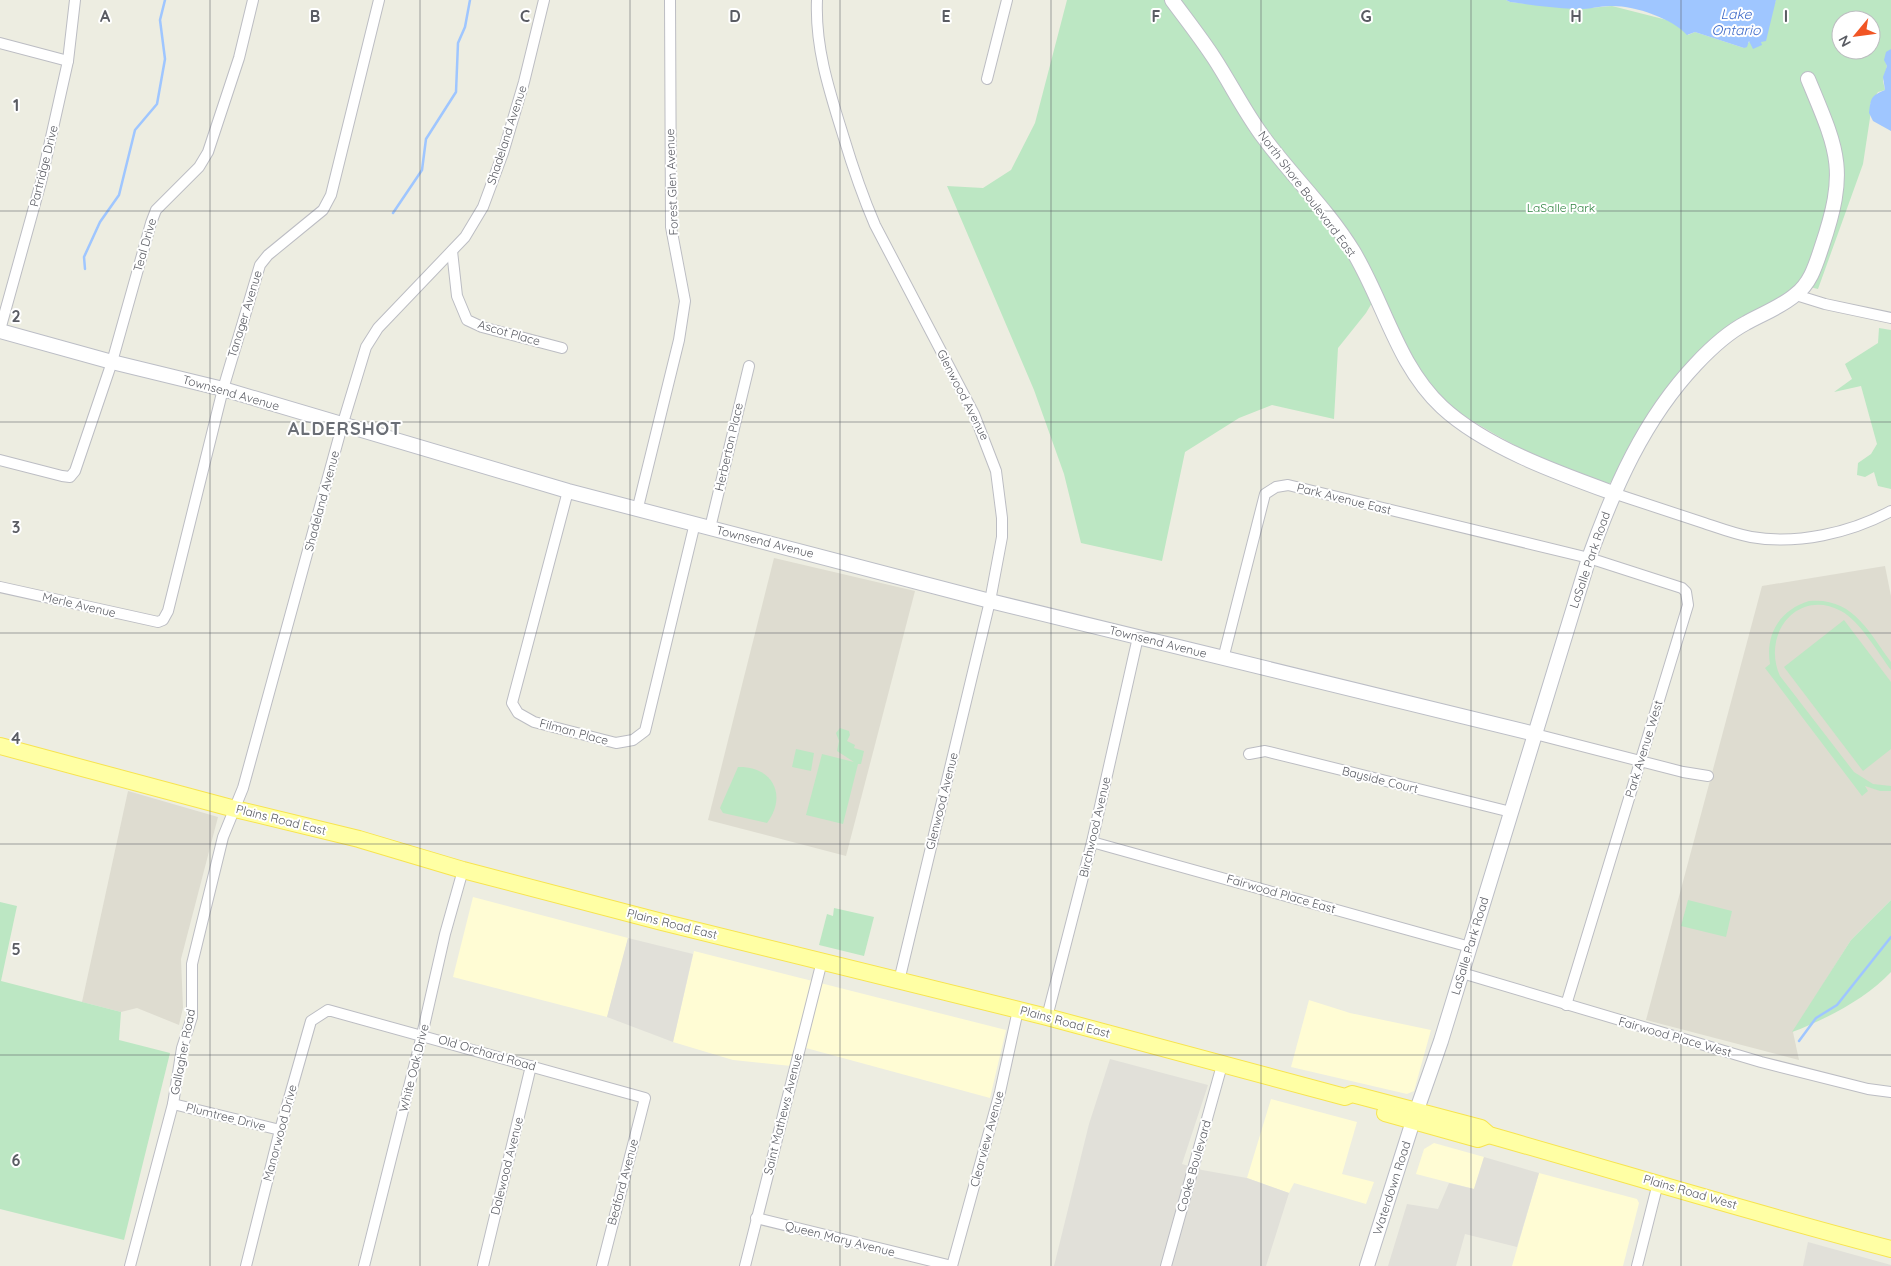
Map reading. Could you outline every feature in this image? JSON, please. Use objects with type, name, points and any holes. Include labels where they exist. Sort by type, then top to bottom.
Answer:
[{"type":"main road","name":"Plains Road East","points":[[0,746],[235,809],[359,839],[463,870],[822,962],[1047,1017],[1345,1097],[1352,1094],[1415,1116]]},
{"type":"main road","name":"Plains Road West","points":[[1415,1116],[1481,1128],[1489,1135],[1813,1229],[1891,1249]]},
{"type":"street","name":"Partridge Drive","points":[[0,331],[41,182],[68,61],[75,0]]},
{"type":"street","name":"Teal Drive","points":[[0,460],[70,476],[75,471],[112,362],[156,210],[199,167],[208,152],[239,58],[253,0]]},
{"type":"street","name":"Tanager Avenue","points":[[158,622],[163,620],[168,611],[223,389],[260,265],[268,255],[323,210],[331,195],[379,0]]},
{"type":"street","name":"Shadeland Avenue","points":[[235,809],[272,689],[342,426],[366,347],[378,328],[466,237],[483,207],[500,162],[524,82],[544,0]]},
{"type":"street","name":"Forest Glen Avenue","points":[[638,508],[679,340],[685,301],[671,226],[670,0]]},
{"type":"street","name":"Glenwood Avenue","points":[[817,0],[820,56],[826,82],[862,196],[875,225],[974,414],[996,471],[1002,518],[1002,536],[990,601],[899,981]]},
{"type":"street","points":[[987,80],[1007,0]]},
{"type":"street","name":"North Shore Boulevard East","points":[[1172,0],[1213,56],[1262,136],[1352,249],[1369,279],[1405,358],[1426,390],[1458,421],[1482,435],[1548,468],[1613,493]]},
{"type":"street","points":[[0,43],[68,61]]},
{"type":"street","name":"LaSalle Park Road","points":[[1415,1116],[1462,973],[1589,558],[1613,493],[1640,439],[1664,402],[1697,363],[1736,329],[1796,295],[1808,282],[1816,265],[1837,191],[1838,171],[1833,140],[1808,79]]},
{"type":"street","name":"Ascot Place","points":[[452,251],[457,296],[467,320],[482,327],[562,348]]},
{"type":"street","points":[[1796,295],[1825,304],[1891,318]]},
{"type":"street","name":"Townsend Avenue","points":[[0,331],[112,362],[223,389],[342,426],[568,491],[990,601],[1535,734]]},
{"type":"street","name":"Herberton Place","points":[[710,528],[749,366]]},
{"type":"street","name":"Park Avenue East","points":[[1224,659],[1260,509],[1265,494],[1276,487],[1288,485],[1589,558]]},
{"type":"street","name":"Filman Place","points":[[568,491],[512,703],[518,712],[534,722],[616,743],[633,740],[645,731],[695,523]]},
{"type":"street","points":[[1613,493],[1735,533],[1769,539],[1788,540],[1847,529],[1871,522],[1891,512]]},
{"type":"street","name":"Park Avenue West","points":[[1566,1005],[1688,605],[1686,592],[1677,585],[1589,558]]},
{"type":"street","name":"Merle Avenue","points":[[0,587],[158,622]]},
{"type":"street","name":"Birchwood Avenue","points":[[1047,1017],[1092,842],[1138,636]]},
{"type":"street","points":[[1535,734],[1683,772],[1708,776]]},
{"type":"street","name":"Bayside Court","points":[[1249,754],[1265,751],[1511,812]]},
{"type":"street","name":"Gallagher Road","points":[[130,1266],[173,1104],[182,1048],[192,1017],[192,964],[223,837],[235,809]]},
{"type":"street","name":"Fairwood Place East","points":[[1092,842],[1470,947]]},
{"type":"street","name":"White Oak Drive","points":[[364,1266],[422,1035],[445,934],[463,870]]},
{"type":"street","name":"Saint Mathews Avenue","points":[[745,1266],[822,962]]},
{"type":"street","name":"Fairwood Place West","points":[[1462,973],[1761,1062],[1868,1089],[1891,1092]]},
{"type":"street","name":"Old Orchard Road","points":[[328,1010],[645,1098]]},
{"type":"street","name":"Manorwood Drive","points":[[246,1266],[280,1130],[311,1021],[328,1010]]},
{"type":"street","name":"Clearview Avenue","points":[[952,1266],[1000,1092],[1018,1010]]},
{"type":"street","name":"Cooke Boulevard","points":[[1166,1266],[1222,1065]]},
{"type":"street","name":"Dalewood Avenue","points":[[483,1266],[531,1066]]},
{"type":"street","name":"Bedford Avenue","points":[[602,1266],[645,1098]]},
{"type":"street","name":"Plumtree Drive","points":[[173,1104],[280,1130]]},
{"type":"street","name":"Waterdown Road","points":[[1367,1266],[1415,1116]]},
{"type":"street","points":[[1636,1266],[1658,1183]]},
{"type":"street","name":"Queen Mary Avenue","points":[[756,1218],[952,1266]]},
{"type":"shaded area","points":[[774,558],[915,591],[846,856],[708,820]]},
{"type":"shaded area","points":[[1885,566],[1891,596],[1891,900],[1851,940],[1793,1032],[1799,1060],[1646,1020],[1762,586]]},
{"type":"shaded area","points":[[128,791],[218,817],[181,959],[183,1008],[179,1025],[137,1008],[121,1012],[82,1002]]},
{"type":"shaded area","points":[[473,897],[628,938],[607,1017],[453,977]]},
{"type":"shaded area","points":[[628,938],[693,954],[673,1042],[607,1017]]},
{"type":"shaded area","points":[[694,951],[1006,1030],[990,1098],[806,1048],[801,1067],[733,1060],[673,1042]]},
{"type":"shaded area","points":[[1309,1000],[1350,1013],[1431,1030],[1414,1091],[1407,1094],[1291,1067]]},
{"type":"shaded area","points":[[1110,1059],[1208,1085],[1182,1164],[1202,1170],[1247,1178],[1289,1193],[1266,1266],[1054,1266],[1089,1124]]},
{"type":"shaded area","points":[[1271,1099],[1357,1122],[1342,1174],[1374,1182],[1366,1204],[1294,1183],[1289,1193],[1247,1178]]},
{"type":"shaded area","points":[[1434,1143],[1484,1157],[1474,1189],[1416,1174],[1424,1149]]},
{"type":"shaded area","points":[[1484,1157],[1539,1173],[1517,1247],[1465,1234],[1456,1266],[1388,1266],[1407,1204],[1438,1209],[1449,1183],[1474,1189]]},
{"type":"shaded area","points":[[1539,1173],[1637,1199],[1639,1203],[1623,1266],[1512,1266]]},
{"type":"shaded area","points":[[1808,1242],[1891,1265],[1891,1266],[1803,1266]]},
{"type":"green space","name":"LaSalle Park","points":[[1067,0],[1506,0],[1578,9],[1612,6],[1667,20],[1679,25],[1688,35],[1695,32],[1744,48],[1750,41],[1761,42],[1776,0],[1891,0],[1891,49],[1885,61],[1887,66],[1883,81],[1885,90],[1878,92],[1870,104],[1870,118],[1863,164],[1818,289],[1806,286],[1718,344],[1610,483],[1596,481],[1575,474],[1548,462],[1492,432],[1447,404],[1436,394],[1419,370],[1404,344],[1379,291],[1366,313],[1338,348],[1334,419],[1272,405],[1239,418],[1185,452],[1162,561],[1081,543],[1064,474],[1034,390],[947,186],[983,188],[1011,170],[1035,123]]},
{"type":"green space","points":[[1879,328],[1891,330],[1891,489],[1878,486],[1874,472],[1865,477],[1857,475],[1858,463],[1871,454],[1877,444],[1861,386],[1834,392],[1852,379],[1845,364],[1878,343]]},
{"type":"green space","points":[[1809,601],[1824,601],[1837,604],[1858,618],[1891,662],[1891,670],[1855,622],[1841,611],[1825,605],[1811,606],[1798,610],[1787,619],[1775,645],[1775,660],[1780,676],[1854,772],[1873,784],[1891,786],[1891,791],[1880,791],[1865,786],[1868,791],[1862,796],[1765,668],[1770,664],[1770,643],[1772,633],[1777,625],[1790,610]]},
{"type":"green space","points":[[1844,620],[1891,682],[1891,749],[1863,771],[1784,667]]},
{"type":"green space","points":[[840,728],[849,731],[850,735],[847,741],[855,745],[854,748],[864,751],[861,764],[858,764],[843,824],[806,815],[822,754],[854,762],[837,751],[839,741],[836,733]]},
{"type":"green space","points":[[796,749],[814,753],[811,771],[792,767]]},
{"type":"green space","points":[[738,767],[760,771],[773,784],[776,802],[773,813],[767,823],[723,813],[720,808]]},
{"type":"green space","points":[[1688,900],[1732,911],[1726,937],[1681,926]]},
{"type":"green space","points":[[1891,900],[1891,972],[1870,991],[1845,1007],[1792,1032],[1851,940]]},
{"type":"green space","points":[[0,902],[17,906],[1,981],[121,1012],[119,1040],[170,1053],[124,1240],[0,1209]]},
{"type":"green space","points":[[834,908],[874,917],[864,956],[819,945],[827,914],[833,916]]},
{"type":"water","name":"Lake Ontario","points":[[1506,0],[1776,0],[1766,41],[1761,42],[1762,45],[1753,49],[1749,41],[1747,47],[1744,48],[1695,32],[1687,35],[1672,23],[1641,10],[1619,6],[1567,9]]},
{"type":"water","points":[[1891,49],[1891,131],[1873,121],[1869,113],[1872,98],[1885,90],[1883,77],[1887,66],[1884,60],[1886,52]]},
{"type":"waterway","points":[[85,269],[84,257],[100,222],[119,195],[135,130],[157,104],[165,59],[160,20],[165,0]]},
{"type":"waterway","points":[[393,213],[422,170],[426,139],[456,92],[458,43],[465,27],[470,0]]},
{"type":"waterway","points":[[1799,1041],[1816,1018],[1837,1005],[1891,937]]},
{"type":"district","name":"ALDERSHOT","points":[[345,429]]}]
